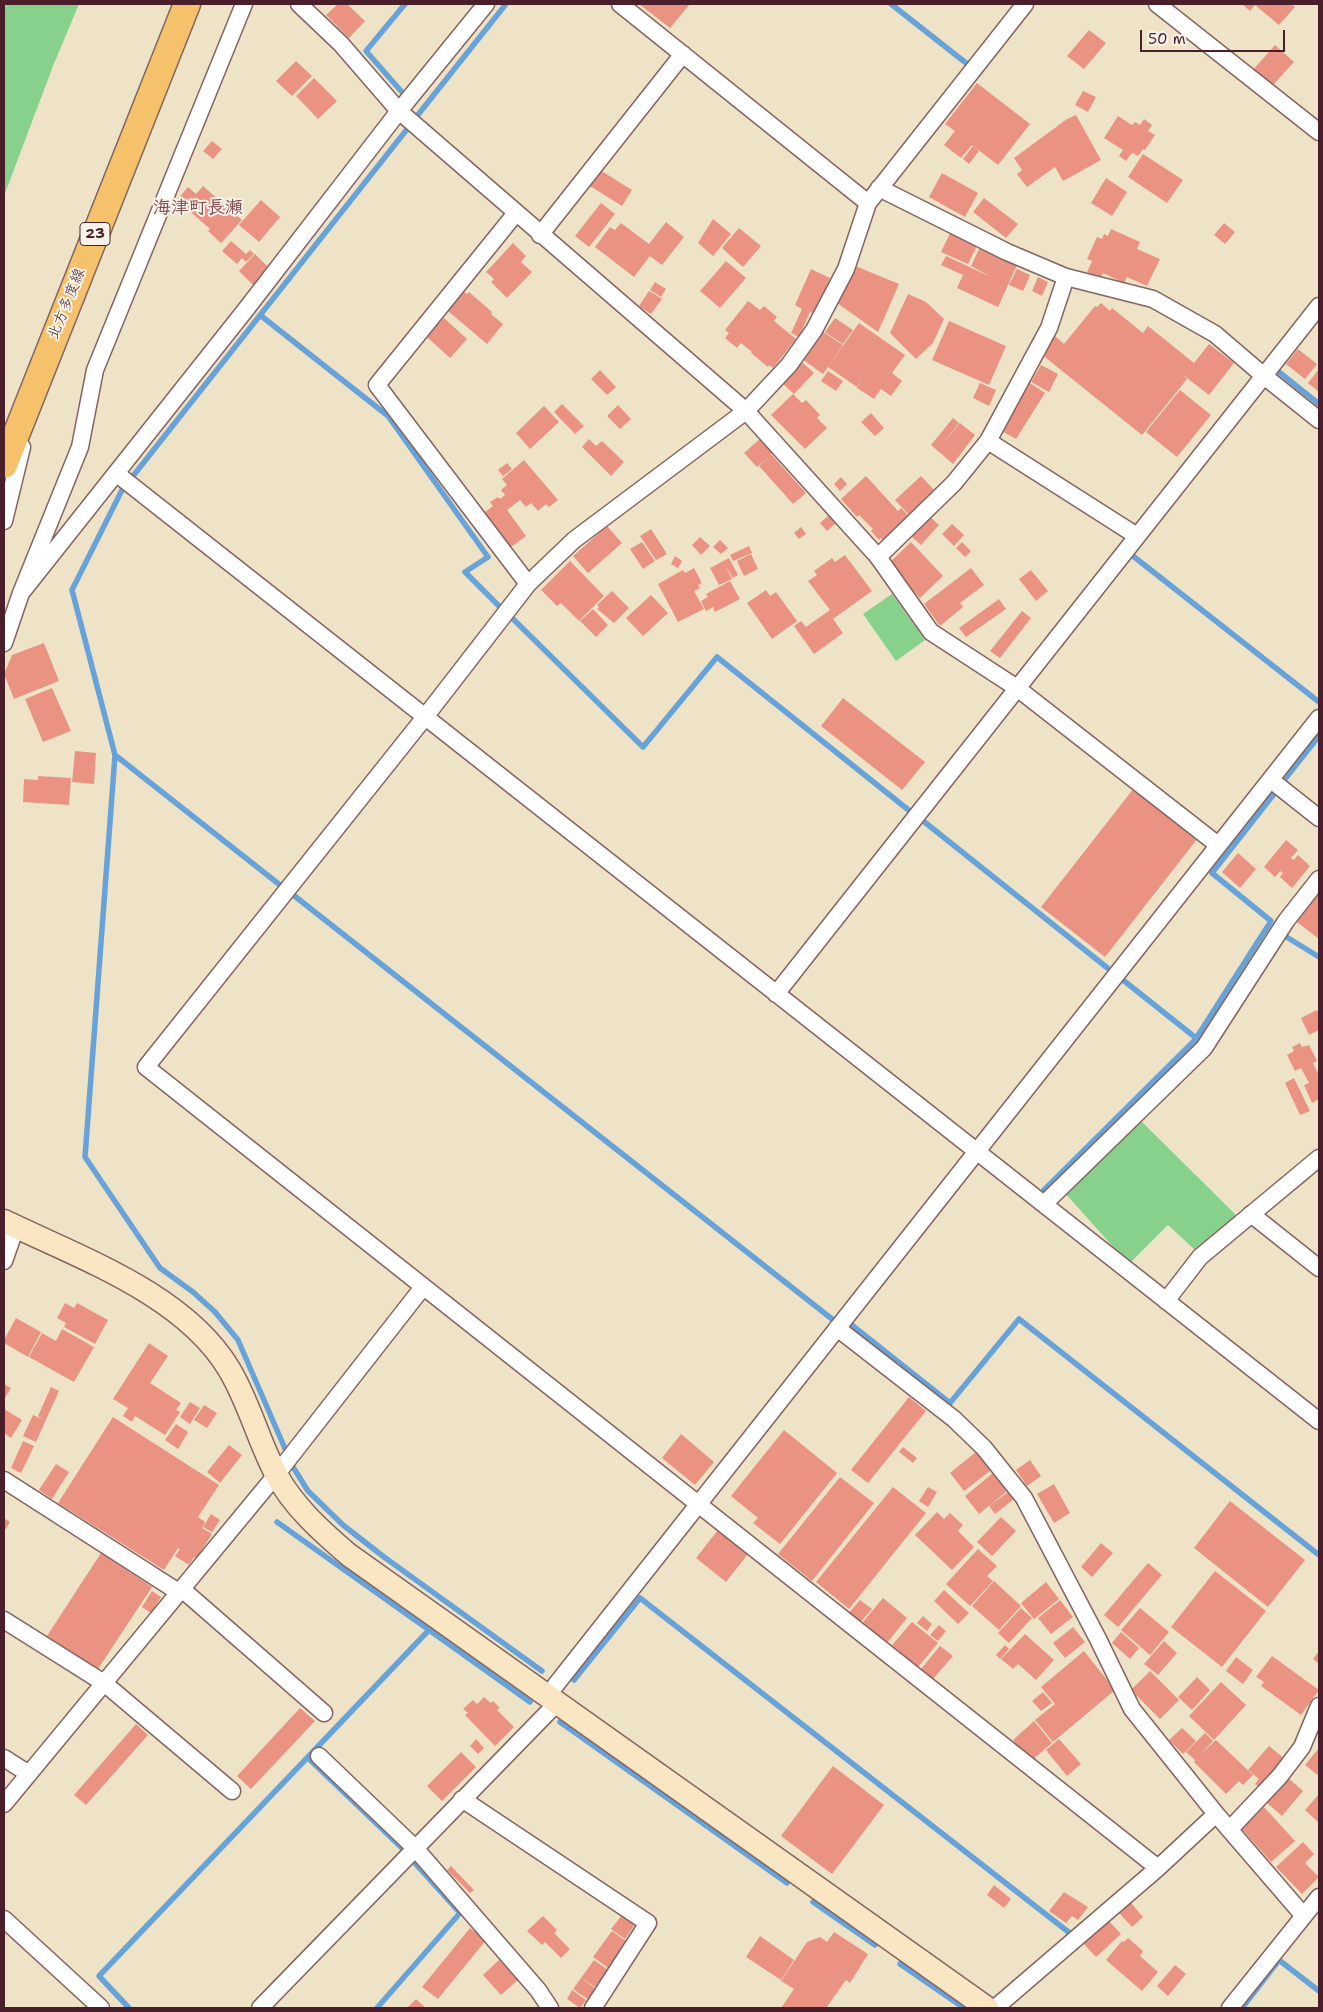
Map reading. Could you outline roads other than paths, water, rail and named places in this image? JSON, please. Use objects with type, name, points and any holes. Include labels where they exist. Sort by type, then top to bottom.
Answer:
[{"type":"main road","name":"北方多度線","points":[[4,465],[187,4]]},
{"type":"street","points":[[4,643],[21,593],[80,447],[95,370],[244,4]]},
{"type":"street","points":[[299,4],[341,44],[399,111],[540,235],[746,411],[878,557],[931,632],[1017,688],[1218,845]]},
{"type":"street","points":[[21,593],[248,308],[399,111],[486,4]]},
{"type":"street","points":[[620,4],[868,203]]},
{"type":"street","points":[[1026,4],[868,203],[846,269],[814,330],[788,365],[746,411],[574,540],[528,584],[425,717],[146,1068],[1158,1868]]},
{"type":"street","points":[[1157,4],[1319,132]]},
{"type":"street","points":[[540,235],[683,54]]},
{"type":"street","points":[[879,188],[1007,252],[1066,277],[1153,299],[1215,334],[1319,420]]},
{"type":"street","points":[[516,213],[377,386],[528,584]]},
{"type":"street","points":[[878,557],[954,483],[988,441],[1049,328],[1066,277]]},
{"type":"street","points":[[776,994],[1319,306]]},
{"type":"street","points":[[4,521],[24,439],[31,394]]},
{"type":"street","points":[[988,441],[1137,536]]},
{"type":"street","points":[[117,474],[1319,1421]]},
{"type":"street","points":[[260,2008],[462,1799],[552,1699],[698,1504],[1319,718]]},
{"type":"street","points":[[1271,780],[1319,818]]},
{"type":"street","points":[[1044,1204],[1204,1048],[1286,921],[1319,878]]},
{"type":"street","points":[[1166,1301],[1200,1256],[1319,1158]]},
{"type":"street","points":[[1251,1214],[1319,1268]]},
{"type":"street","points":[[4,1261],[10,1224],[106,1270],[154,1296],[195,1326],[229,1369],[276,1475],[317,1528],[349,1555],[987,2008]]},
{"type":"street","points":[[4,1804],[276,1475],[423,1287]]},
{"type":"street","points":[[837,1328],[954,1419],[984,1448],[1024,1498],[1089,1621],[1132,1709],[1216,1814],[1304,1915]]},
{"type":"street","points":[[4,1480],[181,1591],[324,1713]]},
{"type":"street","points":[[4,1620],[104,1684],[232,1791]]},
{"type":"street","points":[[1230,1829],[1280,1776],[1302,1747],[1319,1706]]},
{"type":"street","points":[[319,1756],[415,1848],[538,1990],[550,2008]]},
{"type":"street","points":[[4,1758],[29,1774]]},
{"type":"street","points":[[462,1799],[648,1923],[592,2008]]},
{"type":"street","points":[[995,2008],[1158,1868],[1216,1814]]},
{"type":"street","points":[[1230,2008],[1319,1897]]},
{"type":"street","points":[[4,1919],[101,2008]]},
{"type":"waterway","points":[[401,91],[366,51],[405,4]]},
{"type":"waterway","points":[[417,116],[506,4]]},
{"type":"waterway","points":[[891,4],[966,63]]},
{"type":"waterway","points":[[133,476],[408,128]]},
{"type":"waterway","points":[[260,315],[388,416],[488,557],[465,572],[500,607]]},
{"type":"waterway","points":[[1279,372],[1319,404]]},
{"type":"waterway","points":[[123,488],[72,590],[115,755],[85,1157],[160,1268],[193,1292],[215,1312],[238,1340],[286,1451]]},
{"type":"waterway","points":[[1133,556],[1319,702]]},
{"type":"waterway","points":[[510,616],[643,747],[717,657],[911,812]]},
{"type":"waterway","points":[[1285,779],[1319,736]]},
{"type":"waterway","points":[[115,755],[280,885]]},
{"type":"waterway","points":[[1044,1190],[1195,1040],[1271,921],[1212,873],[1274,794]]},
{"type":"waterway","points":[[922,820],[1110,970]]},
{"type":"waterway","points":[[292,894],[832,1319]]},
{"type":"waterway","points":[[1285,936],[1319,957]]},
{"type":"waterway","points":[[1123,980],[1196,1038]]},
{"type":"waterway","points":[[853,1326],[950,1403],[1019,1319],[1319,1555]]},
{"type":"waterway","points":[[293,1467],[308,1491],[343,1525],[384,1557],[542,1671]]},
{"type":"waterway","points":[[277,1522],[429,1630]]},
{"type":"waterway","points":[[574,1680],[640,1598],[1071,1934]]},
{"type":"waterway","points":[[129,2008],[99,1976],[429,1630],[530,1702]]},
{"type":"waterway","points":[[560,1722],[787,1883]]},
{"type":"waterway","points":[[308,1758],[402,1848]]},
{"type":"waterway","points":[[377,2008],[460,1913],[413,1861]]},
{"type":"waterway","points":[[813,1902],[875,1945]]},
{"type":"waterway","points":[[1242,2008],[1279,1960],[1319,1991]]},
{"type":"waterway","points":[[900,1964],[964,2008]]},
{"type":"district","name":"海津町長瀬","points":[[198,208]]}]
